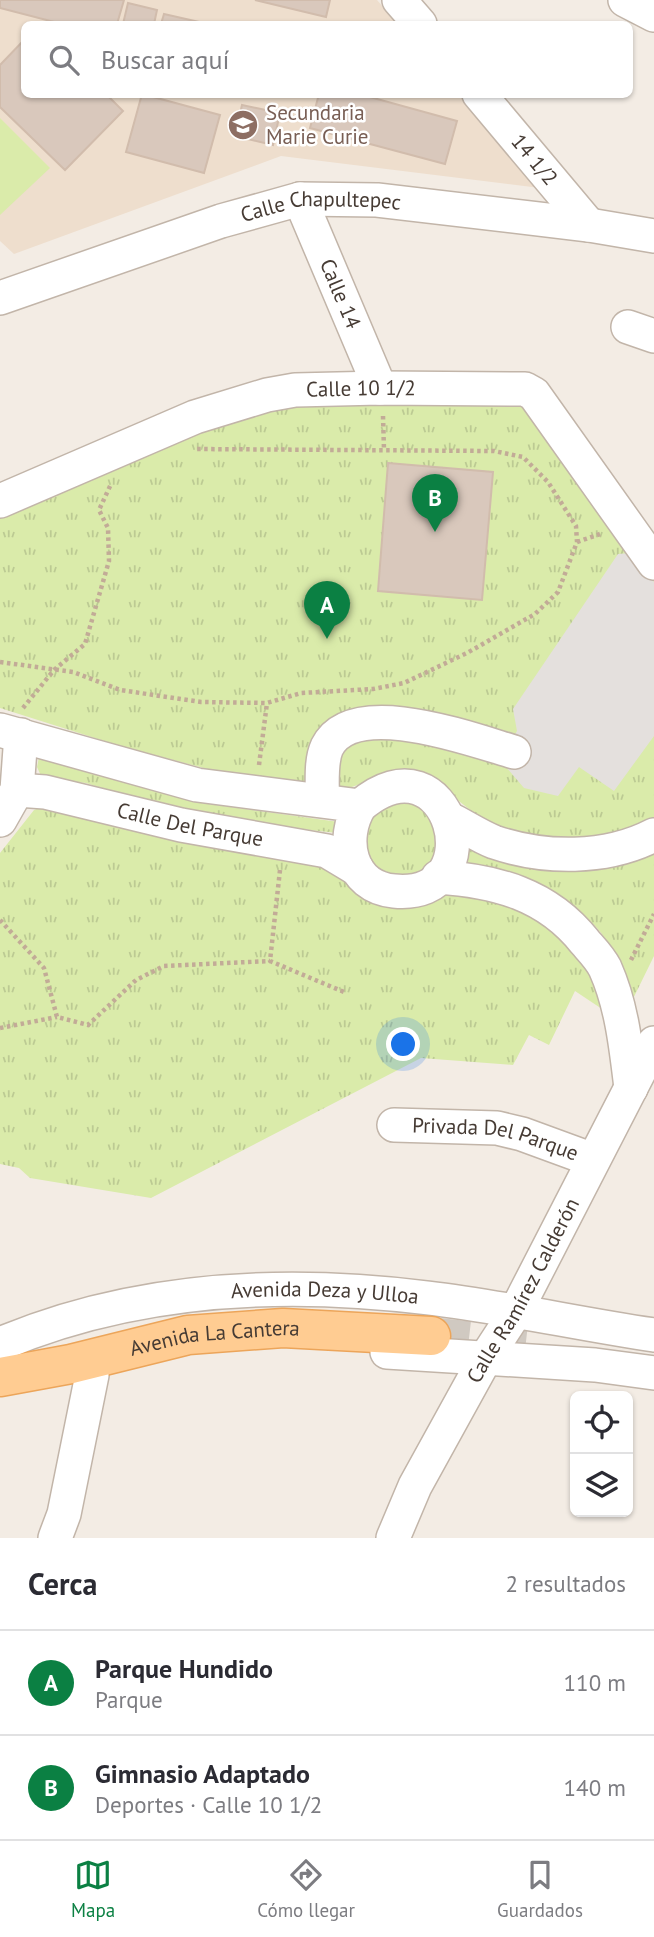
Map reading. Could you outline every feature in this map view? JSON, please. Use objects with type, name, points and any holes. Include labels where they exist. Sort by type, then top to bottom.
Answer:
[{"type":"main road","name":"Avenida La Cantera","points":[[0,1350],[237,1310],[341,1309],[431,1327],[283,1328],[188,1335],[71,1364],[0,1377]]},
{"type":"street","points":[[399,0],[417,21]]},
{"type":"street","points":[[625,0],[654,15]]},
{"type":"street","name":"14 1/2","points":[[482,98],[589,225]]},
{"type":"street","name":"Calle Chapultepec","points":[[4,291],[221,220],[300,199],[377,201],[589,225],[654,236]]},
{"type":"street","name":"Calle 14","points":[[300,199],[382,396]]},
{"type":"street","name":"Calle 10 1/2","points":[[0,501],[195,417],[239,402],[295,390],[382,396],[525,389],[534,394],[654,563]]},
{"type":"street","points":[[323,800],[327,747],[338,733],[354,725],[397,723],[433,728],[514,752]]},
{"type":"street","points":[[0,820],[18,790],[11,732]]},
{"type":"street","name":"Calle Del Parque","points":[[11,732],[172,778],[260,795],[360,806]]},
{"type":"street","points":[[357,869],[350,854],[348,837],[351,820],[360,806],[374,794],[391,788],[409,787],[426,793],[440,804],[450,819],[454,834],[453,850],[438,877]]},
{"type":"street","name":"Calle Del Parque","points":[[18,790],[58,794],[181,825],[327,850],[357,869],[370,882],[386,890],[405,892],[422,888],[438,877],[482,880],[519,892],[573,927],[604,965],[616,996],[624,1030],[631,1088]]},
{"type":"street","points":[[450,819],[492,841],[529,852],[575,855],[615,849],[654,835]]},
{"type":"street","name":"Calle Ramírez Calderón","points":[[393,1538],[415,1486],[485,1359],[515,1313],[654,1043]]},
{"type":"street","name":"Privada Del Parque","points":[[394,1125],[497,1128],[522,1133],[593,1160]]},
{"type":"street","name":"Avenida Deza y Ulloa","points":[[0,1344],[36,1329],[116,1308],[235,1289],[387,1293],[654,1335]]},
{"type":"street","points":[[0,1391],[189,1354],[262,1347],[312,1347],[595,1365],[654,1373]]},
{"type":"street","points":[[55,1538],[64,1514],[92,1375]]},
{"type":"path","points":[[382,396],[384,450]]},
{"type":"path","points":[[0,662],[72,672],[120,690],[201,702],[267,703],[301,693],[404,683],[467,653],[535,614],[558,592],[577,542],[576,526],[548,482],[523,457],[494,452],[186,450]]},
{"type":"path","points":[[11,732],[19,712],[54,670],[85,643],[109,561],[108,528],[99,510],[113,479]]},
{"type":"path","points":[[260,795],[257,782],[267,703]]},
{"type":"path","points":[[270,961],[282,842]]},
{"type":"path","points":[[630,964],[654,914]]},
{"type":"path","points":[[0,920],[44,968],[57,1017]]},
{"type":"path","points":[[0,1028],[57,1017],[88,1025],[135,980],[164,966],[270,961],[344,992]]},
{"type":"shaded area","name":"Secundaria Marie Curie","points":[[0,0],[377,0],[395,21],[21,21],[21,98],[462,98],[540,188],[281,156],[14,254],[0,241]]},
{"type":"shaded area","points":[[630,553],[654,582],[654,736],[614,791],[579,767],[558,796],[524,788],[500,760],[517,731],[513,709],[618,554]]},
{"type":"green space","points":[[0,118],[50,168],[0,215]]},
{"type":"green space","points":[[527,394],[654,570],[654,820],[578,843],[492,827],[437,784],[383,776],[349,788],[257,782],[120,746],[0,708],[0,514],[273,396]]},
{"type":"green space","points":[[39,757],[100,771],[194,802],[339,822],[337,833],[192,817],[86,783],[42,778],[37,767]]},
{"type":"green space","points":[[409,801],[431,812],[437,859],[419,876],[381,874],[364,853],[364,825],[382,805]]},
{"type":"green space","points":[[49,804],[334,860],[352,883],[380,905],[398,909],[453,890],[525,907],[591,966],[605,1011],[575,991],[549,1045],[529,1035],[513,1065],[421,1058],[151,1198],[30,1178],[19,1168],[0,1164],[0,853],[34,810]]},
{"type":"green space","points":[[463,842],[654,851],[654,956],[629,1007],[613,954],[593,924],[559,899],[538,888],[496,871],[459,862]]},
{"type":"building","points":[[0,0],[124,0],[118,21],[50,21],[0,8]]},
{"type":"building","points":[[255,0],[330,0],[326,17]]},
{"type":"building","points":[[128,3],[157,10],[155,21],[124,21]]},
{"type":"building","points":[[164,14],[195,21],[162,21]]},
{"type":"building","points":[[21,43],[21,98],[110,98],[123,111],[65,170],[0,107],[0,65]]},
{"type":"building","points":[[141,98],[157,98],[220,115],[204,173],[126,152]]},
{"type":"building","points":[[318,98],[374,98],[457,121],[445,164],[310,128]]},
{"type":"building","points":[[242,105],[280,113],[273,145],[235,136]]},
{"type":"building","points":[[388,463],[493,472],[482,600],[378,591]]},
{"type":"tunnel","points":[[431,1336],[526,1347]]},
{"type":"place","name":"Secundaria Marie Curie","points":[[243,125]]},
{"type":"place","name":"Gimnasio Adaptado","points":[[435,532]]},
{"type":"place","name":"Parque Hundido","points":[[327,639]]}]
